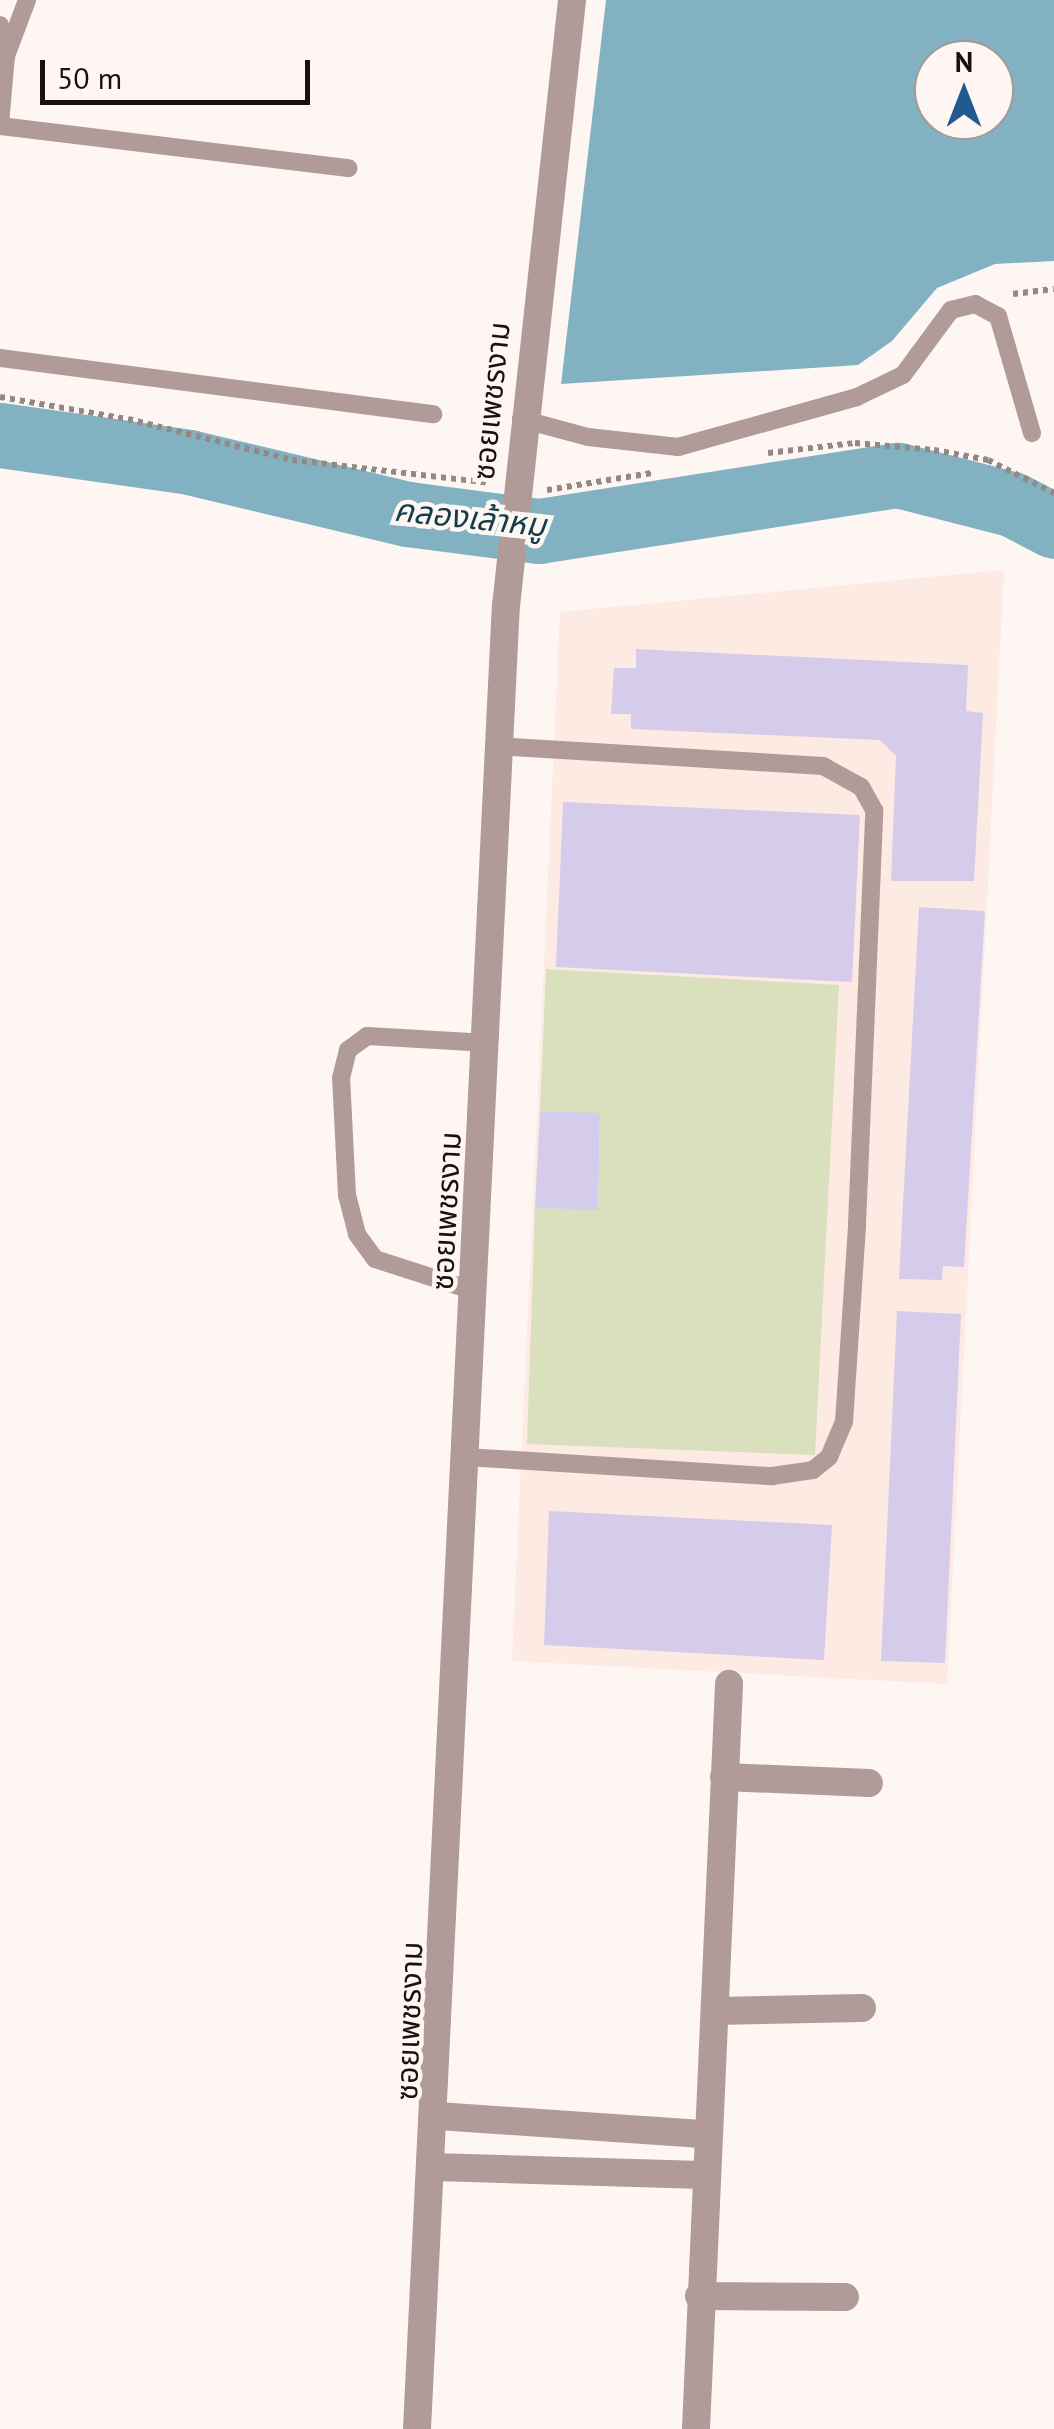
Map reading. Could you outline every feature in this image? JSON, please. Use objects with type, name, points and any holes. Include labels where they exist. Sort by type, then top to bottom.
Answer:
[{"type":"street","name":"ซอยเพชรงาม","points":[[417,2429],[438,2116],[514,475],[572,0]]},
{"type":"street","points":[[696,2429],[702,2175],[716,2010],[728,1684]]},
{"type":"street","points":[[724,1778],[869,1784]]},
{"type":"street","points":[[716,2010],[862,2008]]},
{"type":"street","points":[[438,2116],[705,2134]]},
{"type":"street","points":[[434,2167],[702,2175]]},
{"type":"street","points":[[699,2296],[845,2297]]},
{"type":"lane","points":[[27,0],[6,56],[0,125],[348,168]]},
{"type":"lane","points":[[0,25],[6,56]]},
{"type":"lane","points":[[521,419],[678,447],[857,397],[904,375],[951,310],[975,304],[998,316],[1032,433]]},
{"type":"lane","points":[[0,358],[433,414]]},
{"type":"lane","points":[[466,1457],[772,1476],[813,1470],[828,1457],[844,1422],[857,1224],[874,810],[861,788],[823,766],[499,746]]},
{"type":"lane","points":[[474,1291],[375,1258],[357,1234],[347,1195],[342,1078],[348,1050],[367,1036],[488,1043]]},
{"type":"shaded area","points":[[1004,570],[947,1684],[512,1661],[560,612]]},
{"type":"green space","points":[[546,969],[839,985],[815,1455],[527,1444],[535,1208],[598,1209],[600,1114],[540,1111]]},
{"type":"water","points":[[606,0],[1054,0],[1054,261],[995,264],[937,288],[892,341],[858,365],[561,384]]},
{"type":"building","points":[[636,649],[968,665],[966,711],[983,713],[974,881],[891,881],[896,756],[880,740],[631,729],[631,714],[611,714],[614,668],[636,668]]},
{"type":"building","points":[[563,802],[860,815],[852,982],[556,967]]},
{"type":"building","points":[[919,907],[985,911],[964,1267],[943,1266],[942,1280],[899,1279]]},
{"type":"building","points":[[540,1111],[600,1113],[598,1210],[535,1208]]},
{"type":"building","points":[[897,1311],[961,1314],[945,1663],[881,1661]]},
{"type":"building","points":[[549,1511],[832,1525],[824,1660],[544,1645]]},
{"type":"waterway","name":"คลองเล้าหมู","points":[[0,435],[189,462],[408,514],[539,531],[898,475],[1012,504],[1054,526]]}]
